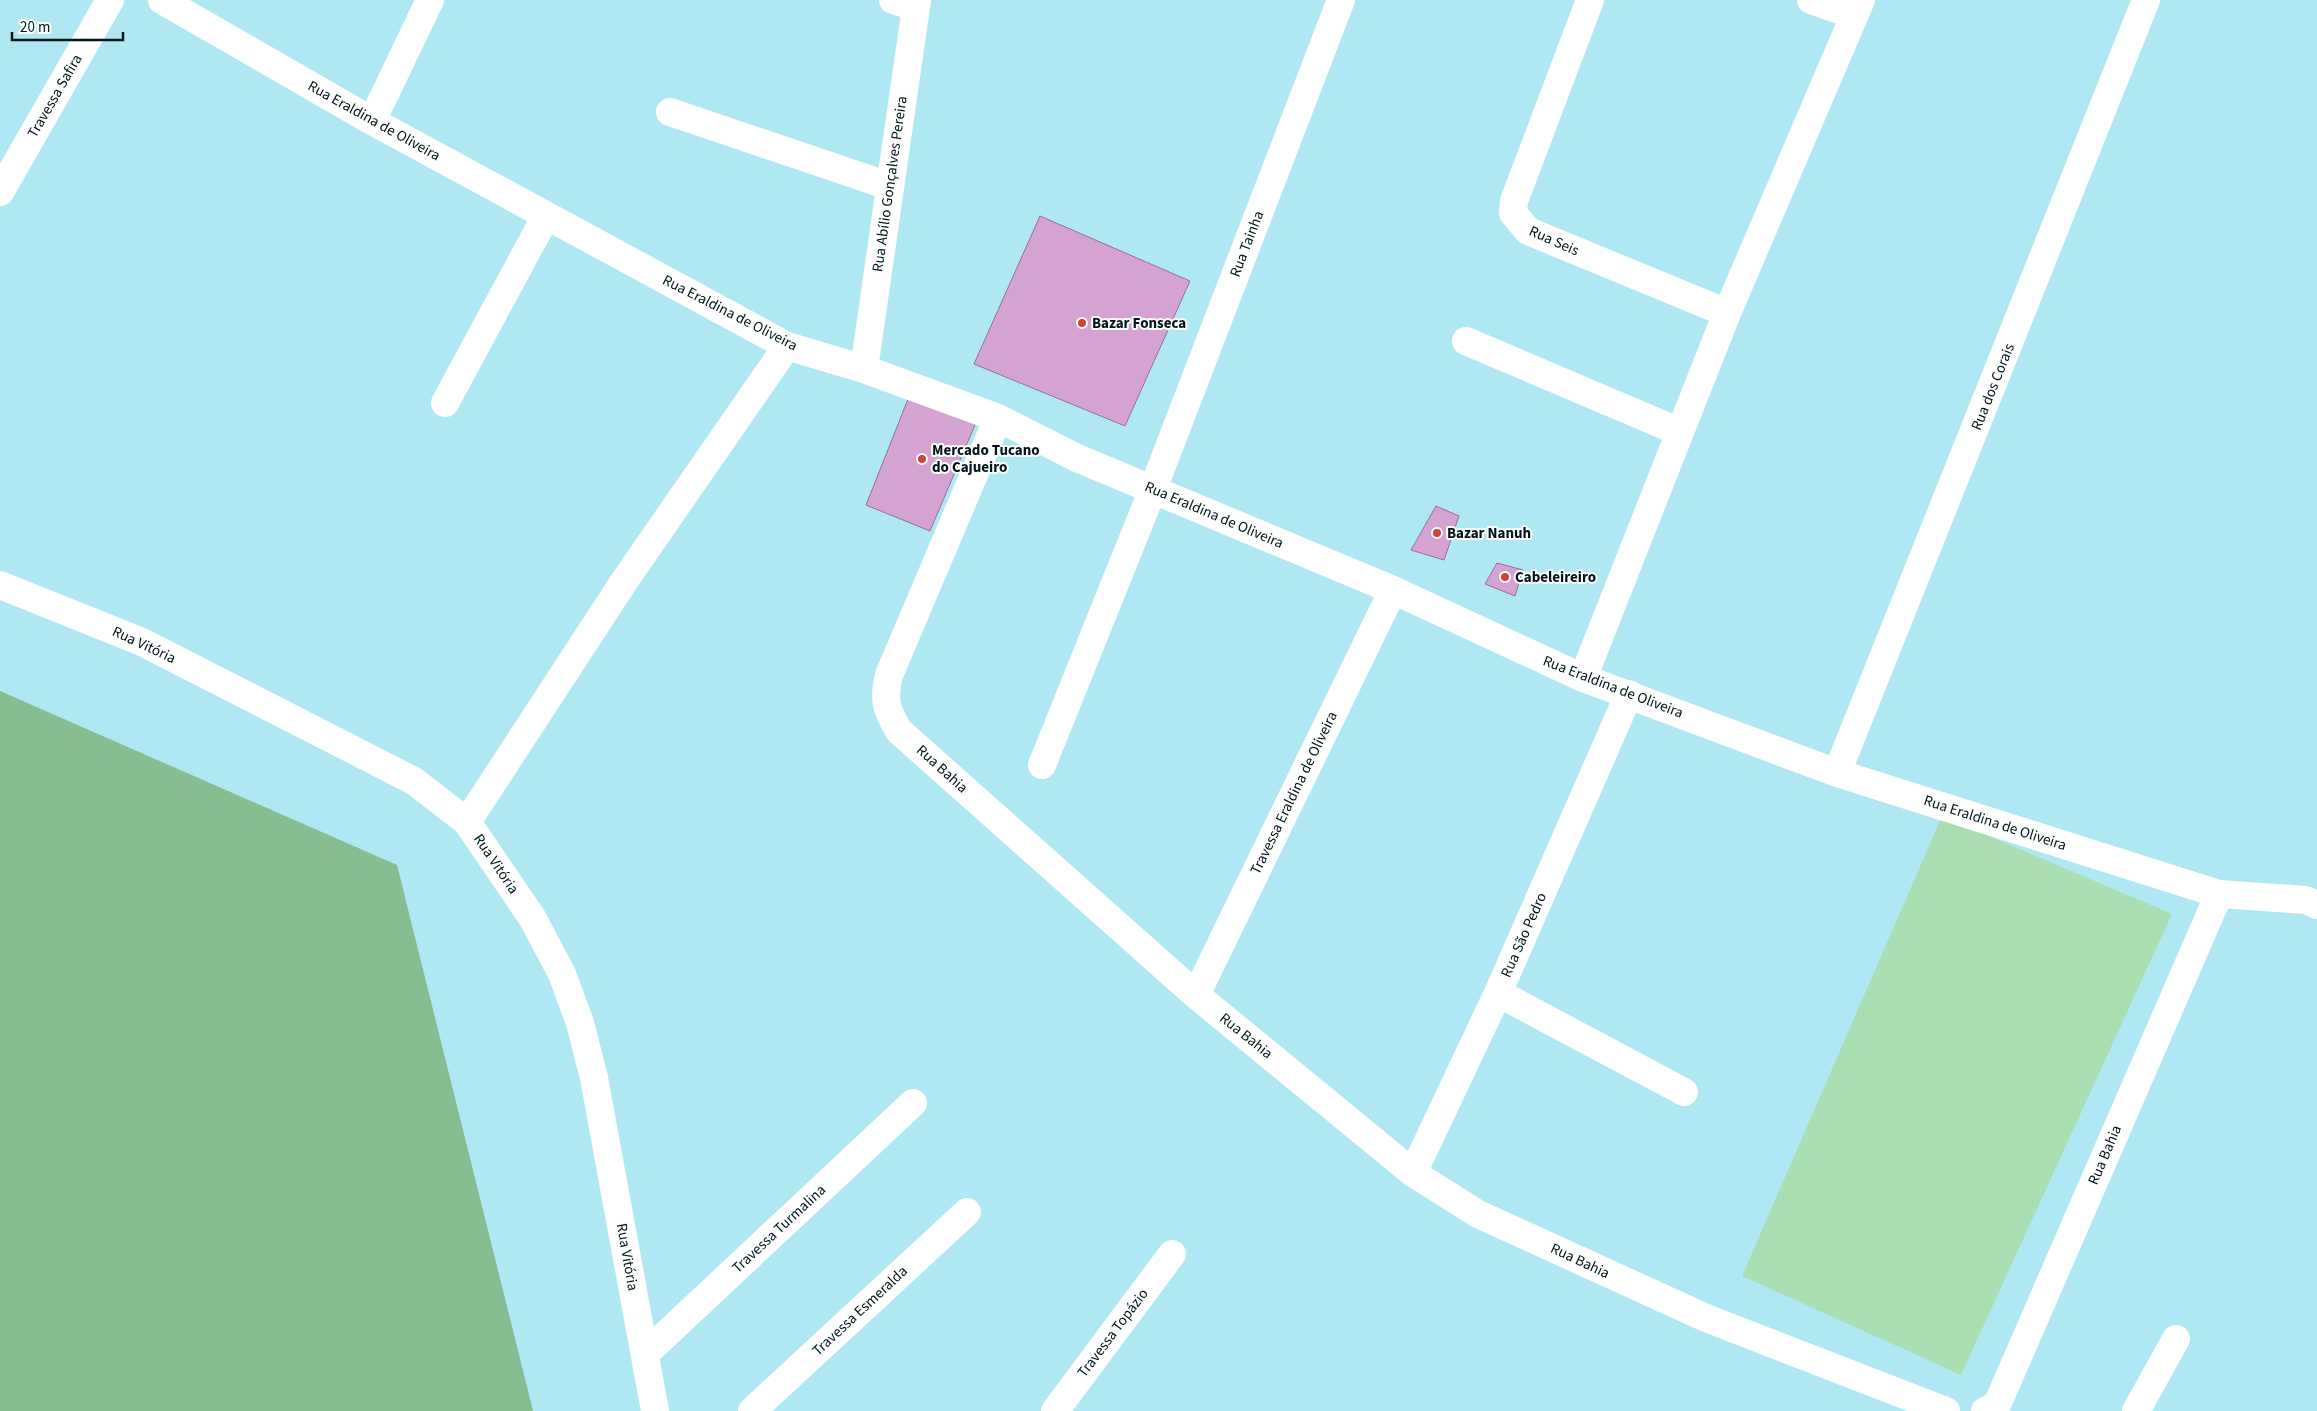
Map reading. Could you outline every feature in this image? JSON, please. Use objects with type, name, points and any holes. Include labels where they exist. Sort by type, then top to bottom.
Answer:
[{"type":"street","name":"Travessa Safira","points":[[0,192],[110,0]]},
{"type":"street","name":"Rua Eraldina de Oliveira","points":[[162,0],[372,121],[787,346],[864,369],[998,418],[1077,458],[1392,590],[1583,678],[1837,773],[2219,894],[2306,900],[2317,905]]},
{"type":"street","points":[[372,121],[430,0]]},
{"type":"street","name":"Rua Tainha","points":[[1042,765],[1153,489],[1341,0]]},
{"type":"street","name":"Rua Seis","points":[[1590,0],[1514,201],[1513,214],[1528,231],[1727,313]]},
{"type":"street","points":[[1583,678],[1727,313],[1858,8],[1811,0]]},
{"type":"street","name":"Rua dos Corais","points":[[1837,773],[2033,287],[2146,0]]},
{"type":"street","name":"Rua Abílio Gonçalves Pereira","points":[[864,369],[889,186],[909,2]]},
{"type":"street","points":[[670,112],[889,186]]},
{"type":"street","points":[[445,403],[546,216]]},
{"type":"street","points":[[1466,341],[1680,432]]},
{"type":"street","points":[[467,822],[625,580],[787,346]]},
{"type":"street","name":"Rua Bahia","points":[[998,418],[889,675],[884,694],[888,712],[899,731],[1196,995],[1413,1174],[1478,1214],[1706,1318],[1946,1411]]},
{"type":"street","name":"Rua Vitória","points":[[0,585],[151,646],[414,781],[467,822],[533,919],[562,974],[580,1023],[594,1078],[655,1411]]},
{"type":"street","name":"Travessa Eraldina de Oliveira","points":[[1196,995],[1392,590]]},
{"type":"street","name":"Rua São Pedro","points":[[1413,1174],[1498,993],[1629,694]]},
{"type":"street","name":"Rua Bahia","points":[[1985,1411],[1997,1405],[2219,894]]},
{"type":"street","points":[[1498,993],[1684,1092]]},
{"type":"street","name":"Travessa Turmalina","points":[[645,1354],[913,1103]]},
{"type":"street","name":"Travessa Esmeralda","points":[[752,1411],[967,1212]]},
{"type":"street","name":"Travessa Topázio","points":[[1055,1411],[1172,1254]]},
{"type":"street","points":[[2136,1411],[2176,1339]]},
{"type":"green space","points":[[0,691],[397,865],[533,1411],[0,1411]]},
{"type":"green space","points":[[1942,816],[2172,914],[1961,1375],[1742,1276]]},
{"type":"building","name":"Bazar Fonseca","points":[[1040,216],[1190,281],[1125,426],[974,364]]},
{"type":"building","name":"Mercado Tucano do Cajueiro","points":[[912,389],[980,413],[930,531],[866,505]]},
{"type":"building","name":"Bazar Nanuh","points":[[1436,506],[1459,516],[1444,560],[1411,550]]},
{"type":"building","name":"Cabeleireiro","points":[[1497,563],[1523,570],[1515,596],[1485,584]]},
{"type":"place","name":"Bazar Fonseca","points":[[1082,323]]},
{"type":"place","name":"Mercado Tucano do Cajueiro","points":[[922,459]]},
{"type":"place","name":"Bazar Nanuh","points":[[1437,533]]},
{"type":"place","name":"Cabeleireiro","points":[[1505,577]]}]
